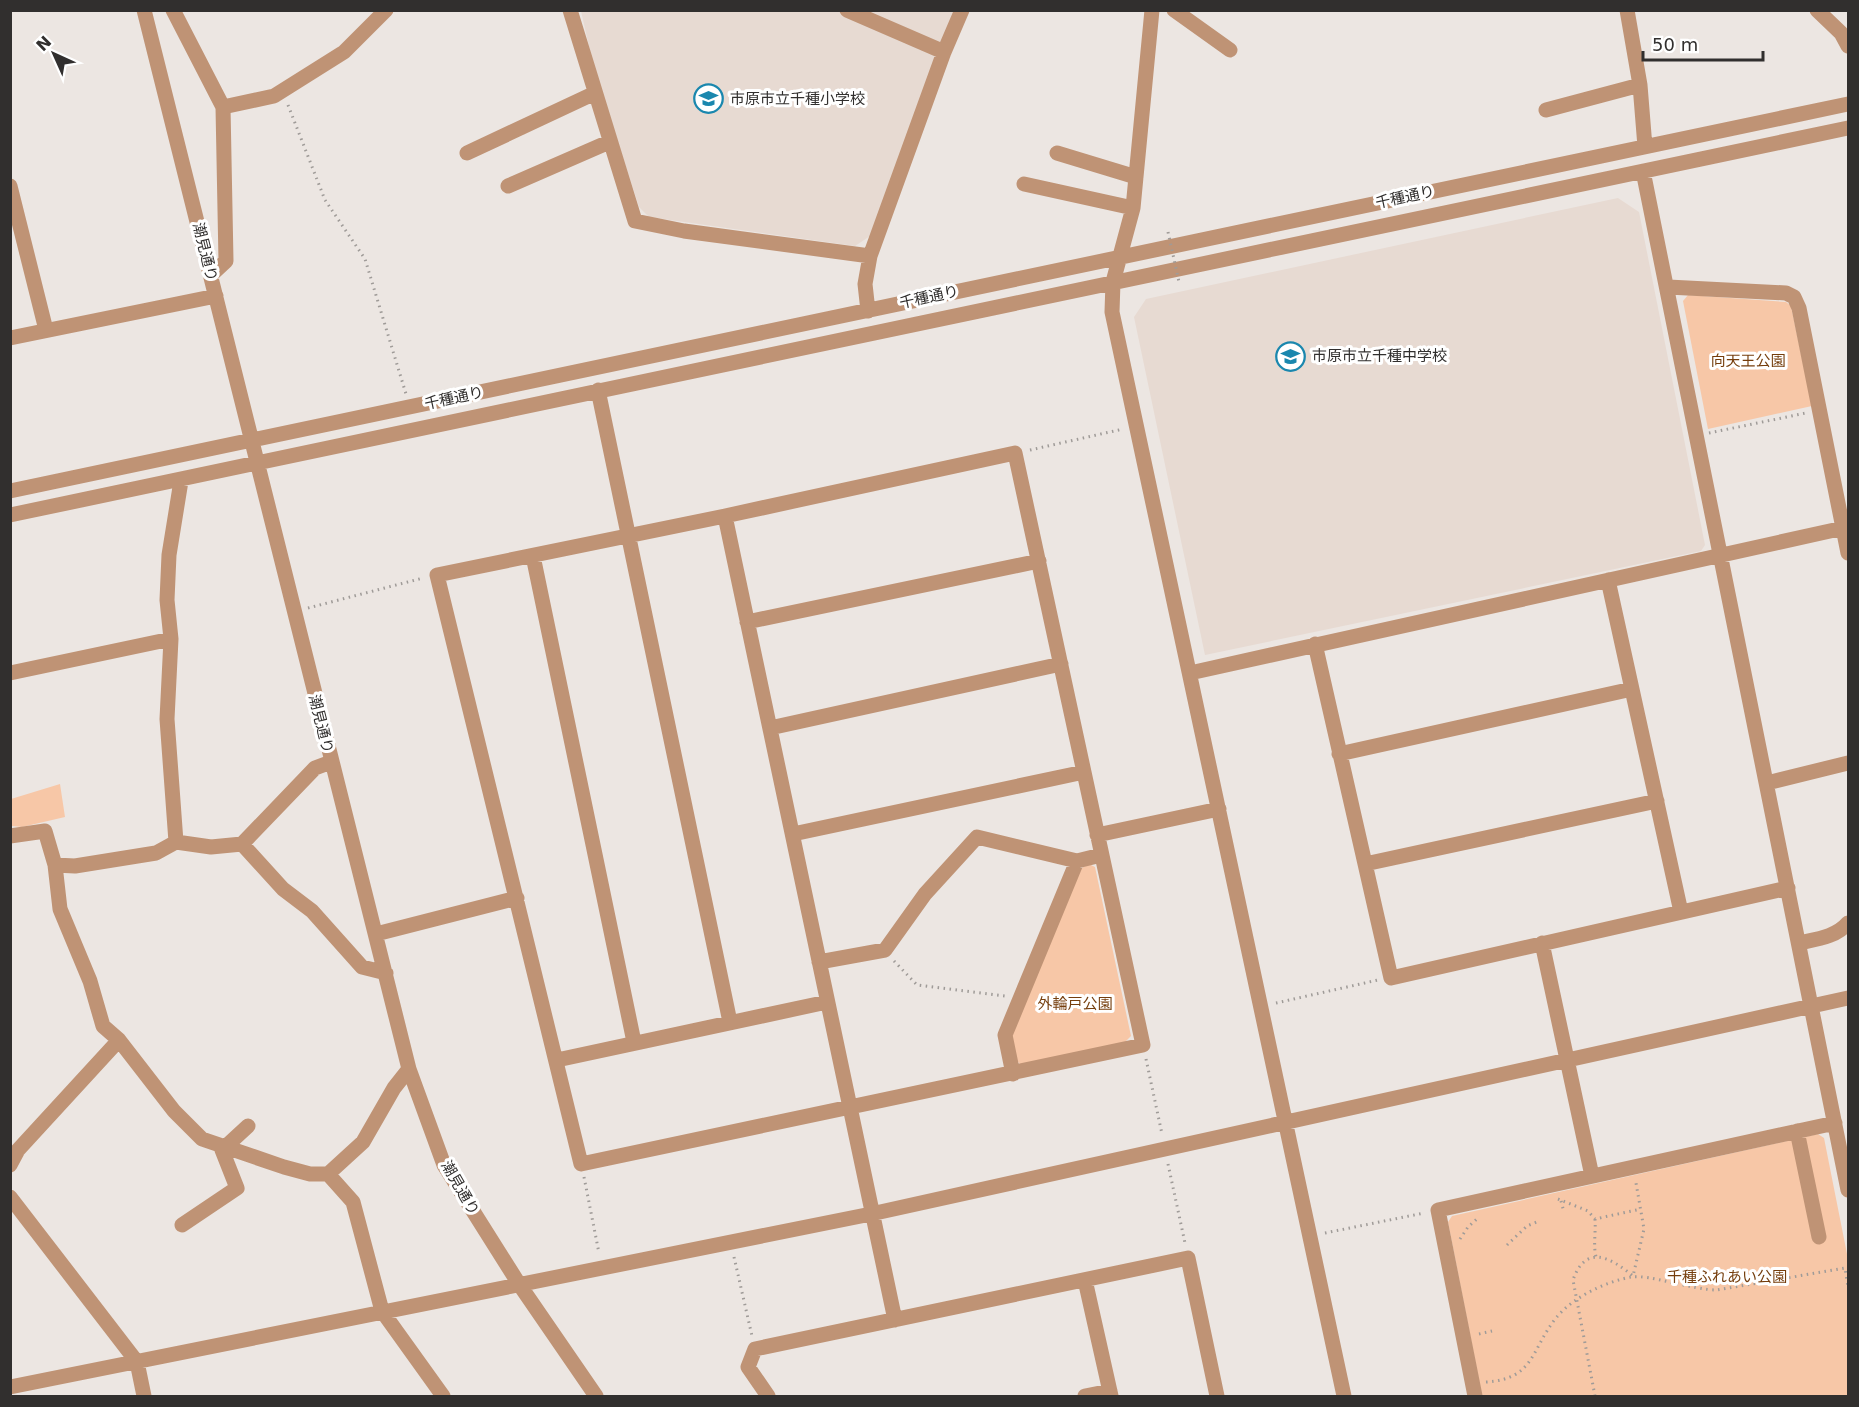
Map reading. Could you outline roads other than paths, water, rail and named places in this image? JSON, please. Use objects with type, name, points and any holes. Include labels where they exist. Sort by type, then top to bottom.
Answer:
[{"type":"street","name":"潮見通り","points":[[144,10],[409,1069],[444,1165],[519,1284],[596,1396]]},
{"type":"street","points":[[173,10],[223,107],[226,261],[211,275]]},
{"type":"street","points":[[223,107],[274,96],[344,52],[386,10]]},
{"type":"street","points":[[570,10],[635,221],[684,231],[870,256]]},
{"type":"street","points":[[847,10],[944,52]]},
{"type":"street","points":[[868,311],[865,284],[870,256],[944,52],[963,10]]},
{"type":"street","points":[[1152,10],[1133,208],[1113,282],[1112,312],[1312,1236],[1344,1396]]},
{"type":"street","points":[[1174,10],[1230,50]]},
{"type":"street","points":[[1627,10],[1640,85],[1645,147]]},
{"type":"street","points":[[1817,10],[1841,33],[1848,46]]},
{"type":"street","points":[[1546,110],[1640,85]]},
{"type":"street","points":[[466,153],[595,93]]},
{"type":"street","name":"千種通り","points":[[10,491],[868,311],[1122,255],[1848,104]]},
{"type":"street","name":"千種通り","points":[[10,515],[181,481],[598,390],[1848,128]]},
{"type":"street","points":[[508,186],[609,142]]},
{"type":"street","points":[[1057,153],[1136,177]]},
{"type":"street","points":[[1642,171],[1668,287],[1848,1190]]},
{"type":"street","points":[[1024,184],[1133,208]]},
{"type":"street","points":[[10,186],[14,216],[46,330]]},
{"type":"street","points":[[1668,287],[1786,293],[1794,297],[1799,308],[1819,410],[1846,527],[1848,552]]},
{"type":"street","points":[[10,338],[216,296]]},
{"type":"street","points":[[598,390],[730,1022]]},
{"type":"street","points":[[1015,453],[1143,1045],[581,1164],[437,575],[725,516],[1015,453]]},
{"type":"street","points":[[176,843],[168,719],[171,639],[167,600],[169,555],[181,481]]},
{"type":"street","points":[[725,516],[895,1320]]},
{"type":"street","points":[[1190,673],[1846,527]]},
{"type":"street","points":[[533,556],[634,1042]]},
{"type":"street","points":[[747,622],[1039,561]]},
{"type":"street","points":[[1608,580],[1681,912]]},
{"type":"street","points":[[10,673],[171,639]]},
{"type":"street","points":[[1315,645],[1391,978],[1788,888]]},
{"type":"street","points":[[770,728],[1061,664]]},
{"type":"street","points":[[1340,754],[1632,689]]},
{"type":"street","points":[[55,865],[75,866],[156,853],[176,843],[210,847],[242,843],[315,768],[331,762]]},
{"type":"street","points":[[1767,783],[1848,763]]},
{"type":"street","points":[[793,834],[1084,772]]},
{"type":"street","points":[[1365,864],[1657,801]]},
{"type":"street","points":[[1097,835],[1219,809]]},
{"type":"street","points":[[11,837],[45,831],[55,865],[60,909],[90,981],[103,1026],[119,1040],[174,1111],[202,1138],[310,1174],[328,1174],[363,1142],[394,1089],[409,1069]]},
{"type":"street","points":[[819,962],[885,950],[925,894],[977,837],[1077,861],[1101,855]]},
{"type":"street","points":[[242,843],[283,889],[312,911],[362,967],[386,973]]},
{"type":"street","points":[[1013,1074],[1005,1035],[1077,861]]},
{"type":"street","points":[[376,934],[517,898]]},
{"type":"street","points":[[1799,943],[1831,936],[1842,931],[1848,923]]},
{"type":"street","points":[[1542,943],[1592,1176]]},
{"type":"street","points":[[10,1388],[382,1311],[872,1214],[1848,998]]},
{"type":"street","points":[[557,1060],[827,1002]]},
{"type":"street","points":[[10,1165],[14,1146],[119,1040]]},
{"type":"street","points":[[1480,1394],[1438,1210],[1835,1123]]},
{"type":"street","points":[[182,1225],[237,1188],[222,1150],[248,1126]]},
{"type":"street","points":[[1797,1131],[1819,1237]]},
{"type":"street","points":[[328,1174],[353,1202],[382,1311],[443,1396]]},
{"type":"street","points":[[10,1197],[137,1362],[144,1396]]},
{"type":"street","points":[[768,1396],[748,1367],[755,1349],[1188,1258],[1217,1396]]},
{"type":"street","points":[[1084,1396],[1110,1394],[1085,1280]]},
{"type":"place","name":"市原市立千種小学校","points":[[709,99]]},
{"type":"place","name":"市原市立千種中学校","points":[[1291,356]]},
{"type":"park label","name":"向天王公園","points":[[1748,361]]},
{"type":"park label","name":"外輪戸公園","points":[[1075,1004]]},
{"type":"park label","name":"千種ふれあい公園","points":[[1727,1277]]}]
